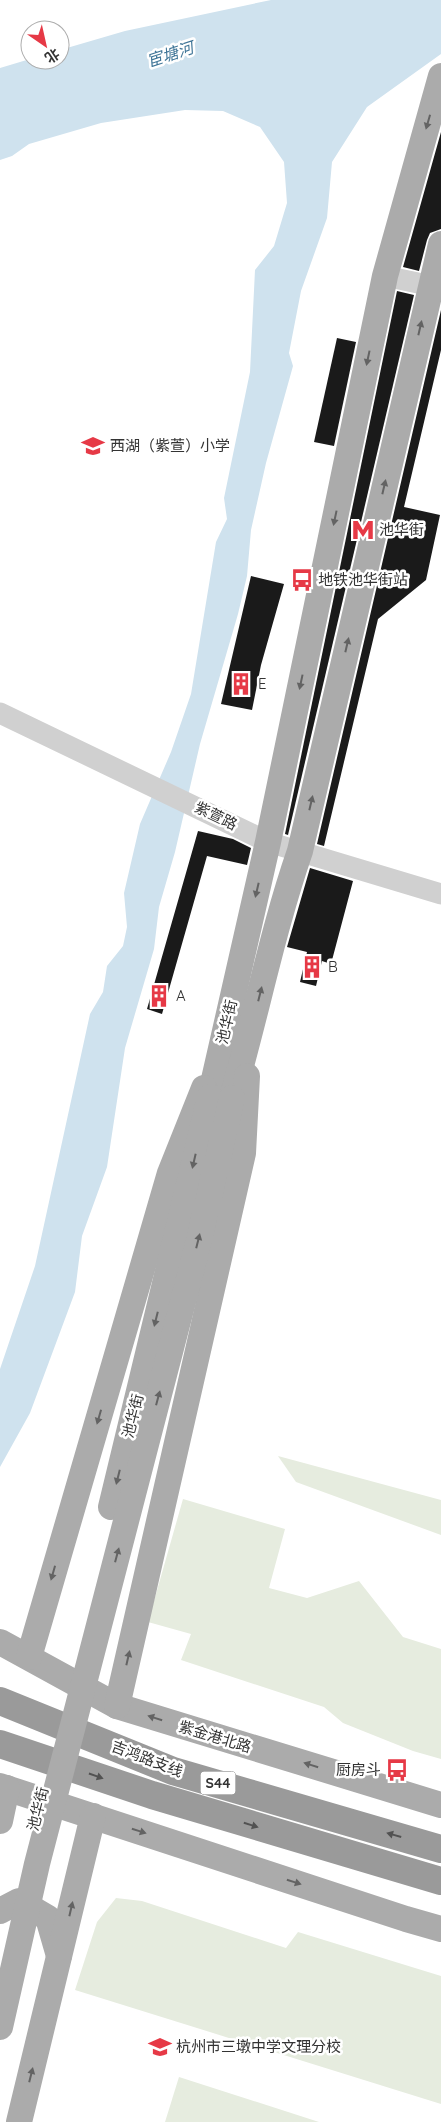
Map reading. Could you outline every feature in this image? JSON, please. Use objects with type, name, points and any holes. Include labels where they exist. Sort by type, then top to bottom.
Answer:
[{"type":"highway","name":"吉鸿路支线","points":[[5,1702],[173,1770],[441,1849]]},
{"type":"highway","name":"吉鸿路支线","points":[[0,1744],[152,1795],[441,1881]]},
{"type":"main road","name":"池华街","points":[[236,1040],[268,842],[385,276],[441,76]]},
{"type":"main road","name":"池华街","points":[[0,1965],[236,1040],[300,851],[436,287],[441,244]]},
{"type":"main road","points":[[29,1657],[170,1173],[236,1040]]},
{"type":"main road","points":[[117,1706],[243,1153],[236,1040]]},
{"type":"main road","name":"池华街","points":[[0,2027],[37,1864],[198,1244],[221,1098]]},
{"type":"main road","name":"紫金港北路","points":[[0,1642],[117,1706],[441,1805]]},
{"type":"main road","points":[[0,1821],[3,1787],[441,1929]]},
{"type":"main road","points":[[19,2122],[93,1816]]},
{"type":"main road","points":[[0,1911],[19,1901],[48,1918],[59,1956]]},
{"type":"street","points":[[385,276],[436,287]]},
{"type":"street","name":"紫萱路","points":[[0,713],[268,842],[441,894]]},
{"type":"street","points":[[406,1919],[441,1937]]},
{"type":"shaded area","points":[[278,1456],[441,1500],[441,1535],[296,1482]]},
{"type":"shaded area","points":[[183,1499],[285,1529],[269,1588],[307,1598],[359,1581],[403,1637],[441,1649],[441,1759],[413,1751],[343,1723],[324,1707],[181,1660],[191,1634],[148,1622]]},
{"type":"shaded area","points":[[116,1898],[142,1901],[286,1948],[298,1932],[441,1976],[441,2104],[75,1990],[97,1922]]},
{"type":"shaded area","points":[[179,2077],[319,2122],[165,2122]]},
{"type":"water","name":"宦塘河","points":[[271,0],[441,0],[441,54],[367,107],[332,162],[327,218],[301,291],[289,353],[293,366],[266,463],[251,530],[247,576],[238,614],[200,744],[175,852],[159,907],[154,949],[125,1048],[107,1167],[82,1236],[75,1292],[30,1413],[0,1467],[0,1369],[35,1266],[90,1014],[103,992],[107,966],[123,946],[127,927],[124,893],[140,824],[171,752],[191,694],[216,542],[227,519],[224,498],[250,372],[255,270],[274,246],[287,203],[284,162],[260,127],[223,111],[185,110],[101,123],[29,144],[12,156],[0,160],[0,68],[20,62],[20,70],[70,70],[70,47],[125,31]]},
{"type":"building","points":[[441,132],[441,229],[430,233],[419,271],[403,267]]},
{"type":"building","points":[[397,291],[414,295],[288,835],[285,834]]},
{"type":"building","points":[[441,310],[441,350],[404,507],[440,515],[426,580],[378,619],[324,846],[317,844]]},
{"type":"building","points":[[337,338],[356,342],[334,446],[314,442]]},
{"type":"building","points":[[251,576],[284,584],[261,665],[252,710],[221,704]]},
{"type":"building","points":[[198,831],[233,839],[251,848],[247,865],[207,856],[162,1014],[147,1009]]},
{"type":"building","points":[[310,868],[353,881],[331,964],[322,961],[316,986],[300,982],[307,952],[287,947]]},
{"type":"place","name":"西湖（紫萱）小学","points":[[93,446]]},
{"type":"place","name":"池华街","points":[[363,530]]},
{"type":"place","name":"地铁池华街站","points":[[302,580]]},
{"type":"place","name":"E","points":[[241,684]]},
{"type":"place","name":"B","points":[[312,967]]},
{"type":"place","name":"A","points":[[159,996]]},
{"type":"place","name":"厨房斗","points":[[397,1770]]},
{"type":"place","name":"杭州市三墩中学文理分校","points":[[160,2047]]}]
